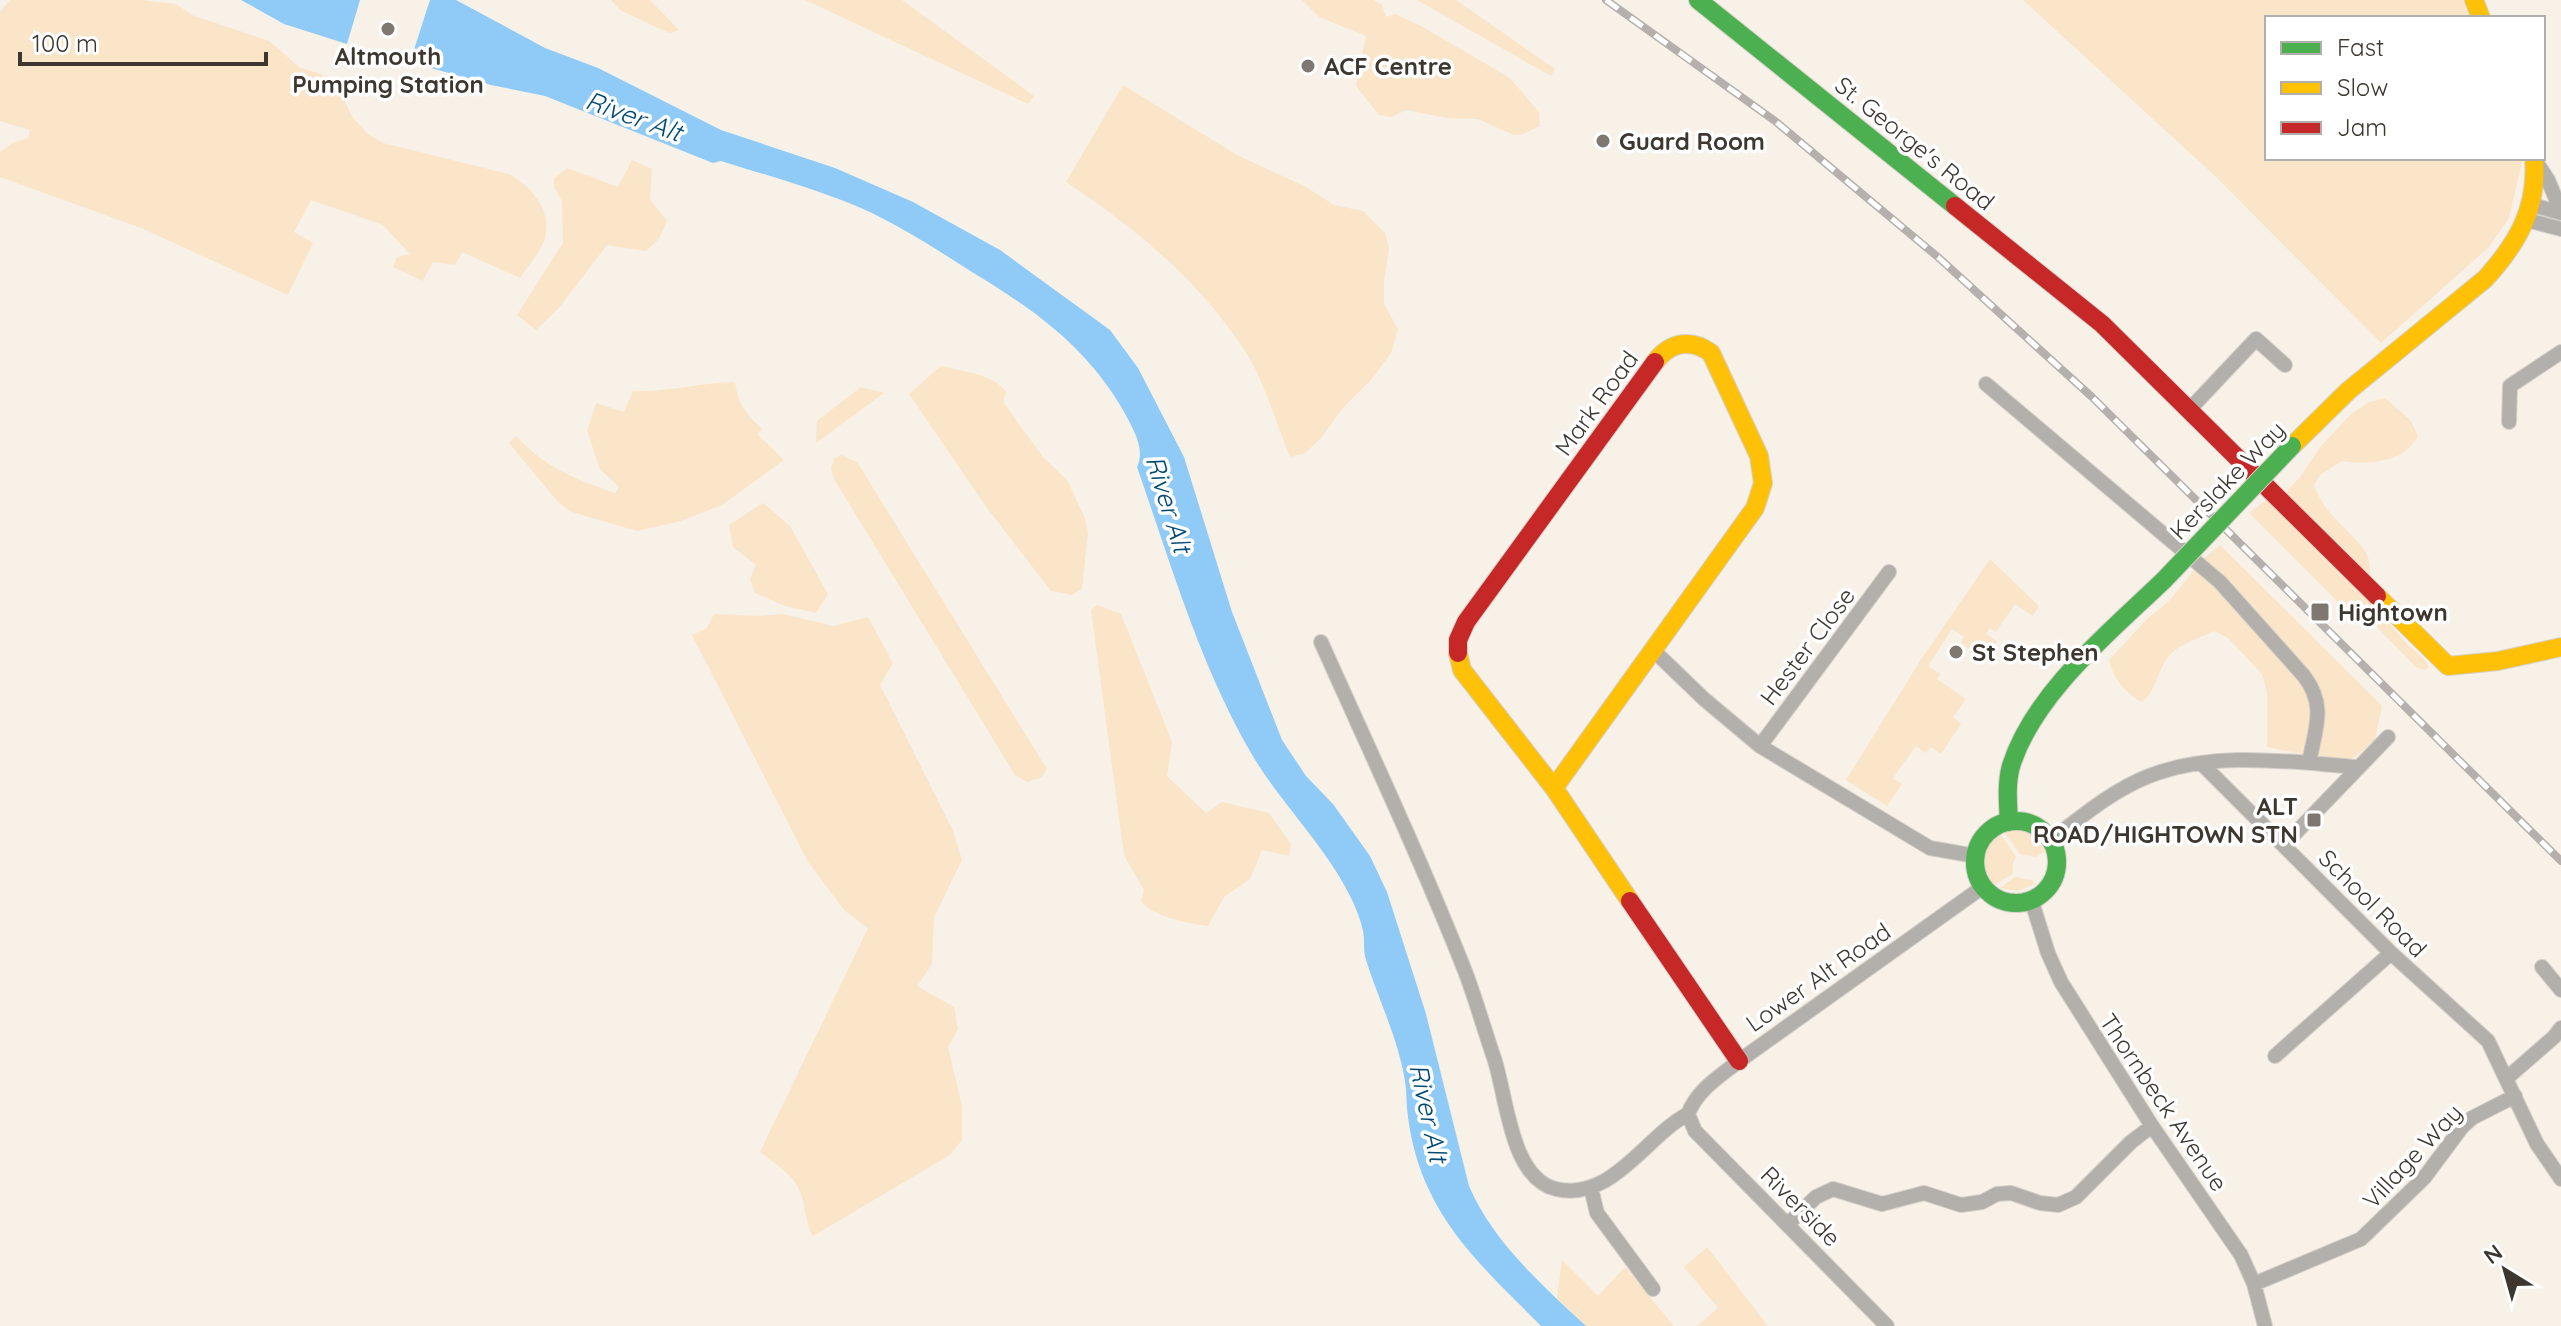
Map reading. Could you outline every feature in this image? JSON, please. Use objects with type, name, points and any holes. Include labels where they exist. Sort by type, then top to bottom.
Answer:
[{"type":"street","name":"St. George's Road","points":[[1698,0],[2102,324],[2448,666],[2498,661],[2561,647]]},
{"type":"street","points":[[2530,213],[2536,188],[2534,160]]},
{"type":"street","points":[[2530,213],[2561,212],[2548,180],[2535,160]]},
{"type":"street","points":[[2530,213],[2561,229]]},
{"type":"street","name":"Kerslake Way","points":[[2009,822],[2011,766],[2023,737],[2046,702],[2348,391],[2485,279],[2514,245],[2530,213]]},
{"type":"street","points":[[2189,410],[2256,339],[2285,365]]},
{"type":"street","name":"Mark Road","points":[[1554,788],[1755,508],[1763,492],[1764,472],[1759,456],[1711,353],[1700,344],[1683,342],[1659,357],[1456,638],[1456,653],[1462,670],[1554,788],[1739,1061]]},
{"type":"street","points":[[2509,422],[2510,386],[2561,352]]},
{"type":"street","points":[[1986,384],[2220,582],[2304,676],[2314,689],[2318,704],[2309,763]]},
{"type":"street","name":"Hester Close","points":[[1760,746],[1889,572]]},
{"type":"street","points":[[1321,642],[1465,973],[1499,1075],[1517,1149],[1524,1165],[1543,1183],[1555,1189],[1591,1188],[1597,1213],[1653,1289]]},
{"type":"street","points":[[1652,649],[1704,699],[1760,746],[1930,848],[1976,856]]},
{"type":"street","points":[[2284,845],[2388,737]]},
{"type":"street","points":[[2051,840],[2091,809],[2148,776],[2201,763],[2229,759],[2358,767]]},
{"type":"street","name":"School Road","points":[[2201,763],[2391,953],[2488,1041],[2537,1144],[2561,1179]]},
{"type":"street","points":[[2009,822],[2033,824],[2051,840],[2057,858],[2055,875],[2046,890],[2018,902],[2005,901],[1993,895],[1977,872],[1976,856],[1987,833],[2009,822]]},
{"type":"street","name":"Lower Alt Road","points":[[1591,1188],[1608,1180],[1672,1122],[1688,1114],[1694,1099],[1703,1089],[1739,1061],[1984,886]]},
{"type":"street","name":"Thornbeck Avenue","points":[[2031,899],[2061,982],[2152,1126],[2241,1255],[2254,1284],[2265,1326]]},
{"type":"street","points":[[2275,1056],[2391,953]]},
{"type":"street","points":[[2542,967],[2561,990]]},
{"type":"street","points":[[2507,1078],[2561,1028]]},
{"type":"street","name":"Village Way","points":[[2254,1284],[2361,1239],[2424,1178],[2462,1127],[2472,1118],[2515,1096]]},
{"type":"street","name":"Riverside","points":[[1688,1114],[1695,1131],[1887,1326]]},
{"type":"street","points":[[1788,1224],[1816,1197],[1833,1189],[1882,1204],[1924,1193],[1961,1205],[2011,1193],[2040,1203],[2058,1205],[2076,1197],[2131,1142],[2152,1126]]},
{"type":"shaded area","points":[[10,0],[140,0],[176,4],[192,15],[269,41],[299,67],[329,77],[353,118],[368,134],[383,143],[509,174],[518,179],[533,193],[543,211],[546,231],[542,246],[520,278],[462,252],[455,265],[433,262],[423,281],[393,267],[397,257],[410,254],[383,225],[311,200],[294,232],[313,243],[288,295],[141,228],[0,177],[0,152],[28,138],[30,130],[0,121],[0,12]]},
{"type":"shaded area","points":[[611,0],[650,0],[679,30],[669,33],[620,10]]},
{"type":"shaded area","points":[[805,0],[902,0],[1034,96],[1028,104]]},
{"type":"shaded area","points":[[1302,0],[1373,0],[1382,5],[1386,17],[1395,14],[1423,27],[1510,78],[1539,112],[1540,126],[1514,135],[1478,119],[1447,118],[1406,110],[1392,117],[1379,115],[1356,86],[1366,36],[1319,17]]},
{"type":"shaded area","points":[[1417,0],[1456,0],[1555,69],[1551,76]]},
{"type":"shaded area","points":[[2023,0],[2464,0],[2469,16],[2265,16],[2265,160],[2522,162],[2509,218],[2488,248],[2381,343],[2215,176]]},
{"type":"shaded area","points":[[1123,85],[1237,155],[1306,187],[1334,205],[1363,211],[1385,233],[1389,248],[1384,304],[1398,329],[1391,353],[1371,380],[1305,453],[1290,457],[1253,364],[1209,303],[1143,238],[1066,182]]},
{"type":"shaded area","points":[[632,160],[652,169],[650,199],[667,221],[659,239],[646,251],[607,245],[558,309],[536,330],[517,315],[563,243],[562,201],[554,187],[554,178],[567,168],[618,187]]},
{"type":"shaded area","points":[[941,366],[976,374],[1001,386],[1006,392],[1003,402],[1043,457],[1067,480],[1085,518],[1088,533],[1082,588],[1072,595],[1051,591],[987,508],[909,394]]},
{"type":"shaded area","points":[[735,382],[744,408],[762,429],[757,434],[784,460],[722,505],[681,521],[637,531],[572,512],[559,503],[509,443],[516,436],[538,456],[562,471],[615,493],[619,487],[600,469],[587,431],[596,403],[624,412],[633,391]]},
{"type":"shaded area","points":[[861,387],[884,393],[816,443],[817,421]]},
{"type":"shaded area","points":[[2385,398],[2411,421],[2418,436],[2412,445],[2385,460],[2363,463],[2342,461],[2320,475],[2314,486],[2330,512],[2367,554],[2374,601],[2395,630],[2425,660],[2429,667],[2424,670],[2416,667],[2363,613],[2356,620],[2249,513],[2269,498],[2286,492],[2321,446],[2351,414],[2370,402]]},
{"type":"shaded area","points":[[841,455],[857,462],[1047,769],[1042,777],[1027,782],[1015,775],[834,479],[831,469],[834,458]]},
{"type":"shaded area","points":[[763,503],[790,526],[828,594],[816,613],[785,606],[755,593],[750,579],[756,565],[733,547],[729,525]]},
{"type":"shaded area","points":[[2220,545],[2382,706],[2375,740],[2355,757],[2326,759],[2267,747],[2267,692],[2262,674],[2228,638],[2214,631],[2172,653],[2142,702],[2117,679],[2109,660],[2147,619],[2170,600],[2202,560]]},
{"type":"shaded area","points":[[1990,559],[2039,606],[2033,616],[2015,604],[1996,632],[1990,628],[1986,634],[1997,641],[1993,649],[1997,653],[1990,663],[1961,643],[1964,637],[1952,629],[1928,666],[1940,674],[1937,679],[1966,699],[1953,717],[1961,724],[1941,754],[1931,747],[1926,753],[1916,746],[1893,778],[1902,784],[1887,806],[1846,780],[1920,661]]},
{"type":"shaded area","points":[[1097,605],[1121,614],[1172,742],[1167,776],[1206,813],[1222,802],[1269,813],[1291,844],[1289,856],[1262,850],[1250,879],[1224,897],[1208,926],[1172,918],[1146,906],[1141,901],[1144,890],[1124,855],[1091,610]]},
{"type":"shaded area","points":[[714,614],[783,614],[834,626],[868,617],[893,663],[880,685],[953,831],[962,860],[934,917],[932,964],[917,986],[954,1007],[958,1029],[948,1047],[962,1107],[962,1140],[950,1155],[813,1236],[795,1182],[760,1152],[868,928],[845,911],[808,862],[692,635],[707,628]]},
{"type":"shaded area","points":[[2018,828],[2033,834],[2045,851],[2036,857],[2020,854],[2003,831]]},
{"type":"shaded area","points":[[1999,832],[2016,857],[2013,873],[1995,885],[1986,872],[1984,858],[1988,844]]},
{"type":"shaded area","points":[[2015,877],[2032,880],[2035,884],[2018,891],[2000,888]]},
{"type":"shaded area","points":[[1707,1247],[1768,1326],[1697,1326],[1718,1308],[1684,1267]]},
{"type":"shaded area","points":[[1562,1260],[1598,1296],[1625,1267],[1674,1326],[1586,1326],[1557,1298]]},
{"type":"water","points":[[241,0],[360,0],[347,44],[284,24]]},
{"type":"water","name":"River Alt","points":[[430,0],[456,0],[545,48],[598,68],[721,130],[835,168],[913,202],[1000,250],[1110,330],[1138,368],[1184,457],[1232,612],[1282,740],[1306,776],[1333,804],[1370,856],[1387,892],[1426,1014],[1469,1186],[1491,1226],[1505,1244],[1586,1326],[1541,1326],[1466,1247],[1452,1230],[1430,1192],[1411,1136],[1402,1065],[1366,960],[1363,931],[1356,909],[1332,864],[1266,776],[1235,724],[1218,689],[1175,578],[1137,467],[1140,452],[1137,438],[1123,410],[1092,367],[1056,331],[1016,300],[923,241],[872,213],[779,179],[721,161],[713,163],[545,96],[491,85],[410,62]]},
{"type":"railway","points":[[1606,0],[1775,121],[1939,258],[2092,397],[2561,861]]},
{"type":"traffic: fast","points":[[1698,0],[1955,206]]},
{"type":"traffic: fast","points":[[2164,580],[2292,446]]},
{"type":"traffic: fast","points":[[2009,822],[2011,766],[2037,713],[2076,665],[2164,580]]},
{"type":"traffic: fast","points":[[2016,821],[2032,824],[2045,833],[2054,846],[2057,862],[2054,878],[2045,891],[2032,900],[2016,903],[2000,900],[1987,891],[1978,878],[1975,862],[1978,846],[1987,833],[2000,824],[2016,821]]},
{"type":"traffic: slow","points":[[2474,0],[2480,16]]},
{"type":"traffic: slow","points":[[2292,446],[2348,391],[2497,266],[2516,238],[2529,209],[2534,160]]},
{"type":"traffic: slow","points":[[1554,788],[1755,508],[1763,483],[1759,456],[1711,353],[1696,345],[1681,344],[1667,350],[1655,362]]},
{"type":"traffic: slow","points":[[2377,596],[2448,666],[2498,661],[2561,647]]},
{"type":"traffic: slow","points":[[1458,653],[1462,670],[1554,788],[1630,901]]},
{"type":"traffic: jam","points":[[1955,206],[2102,324],[2377,596]]},
{"type":"traffic: jam","points":[[1458,653],[1458,640],[1466,622],[1655,362]]},
{"type":"traffic: jam","points":[[1630,901],[1739,1061]]},
{"type":"place","name":"Altmouth Pumping Station","points":[[388,29]]},
{"type":"place","name":"ACF Centre","points":[[1308,66]]},
{"type":"place","name":"Guard Room","points":[[1603,141]]},
{"type":"place","name":"Hightown","points":[[2320,612]]},
{"type":"place","name":"St Stephen","points":[[1956,652]]},
{"type":"place","name":"ALT ROAD/HIGHTOWN STN","points":[[2314,820]]}]
